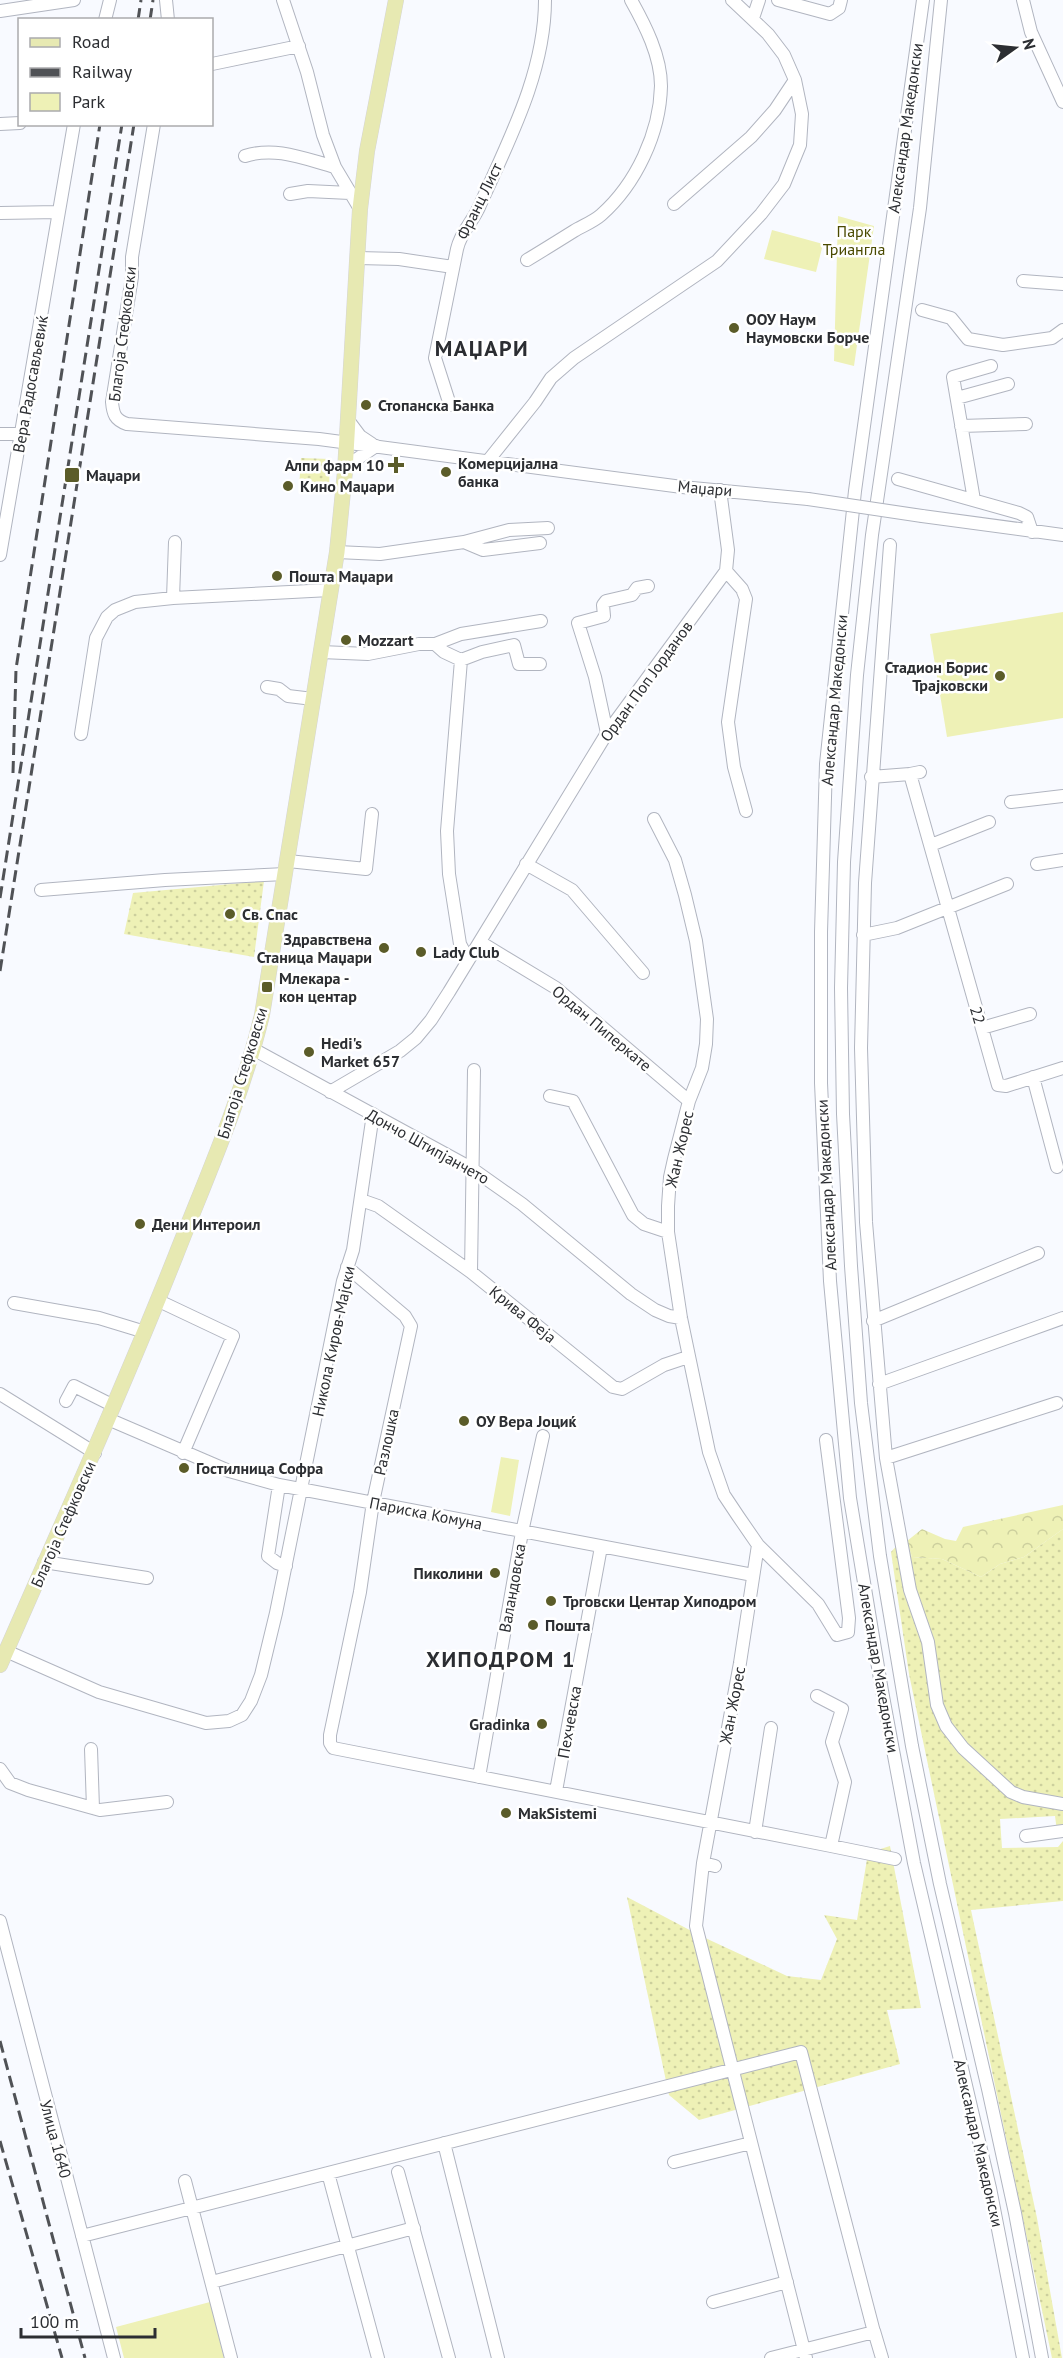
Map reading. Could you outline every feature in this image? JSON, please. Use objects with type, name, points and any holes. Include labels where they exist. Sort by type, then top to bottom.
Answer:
[{"type":"main road","name":"Благоја Стефковски","points":[[3,1658],[44,1562],[95,1453],[159,1301],[214,1161],[253,1048],[267,987],[338,552],[347,443],[360,209],[367,151],[396,0]]},
{"type":"street","points":[[0,10],[74,0]]},
{"type":"street","points":[[106,18],[110,0]]},
{"type":"street","points":[[166,0],[168,18]]},
{"type":"street","points":[[283,0],[299,46],[323,135],[335,167],[360,209]]},
{"type":"street","name":"Франц Лист","points":[[450,405],[435,358],[460,234],[479,209],[532,81],[544,36],[545,0]]},
{"type":"street","points":[[527,260],[600,216],[623,192],[645,156],[656,118],[661,85],[655,53],[644,24],[631,0]]},
{"type":"street","points":[[488,462],[560,370],[717,261],[761,214],[784,184],[800,144],[802,114],[795,80],[784,55],[753,18],[732,0]]},
{"type":"street","points":[[753,18],[759,0]]},
{"type":"street","points":[[778,0],[830,14],[839,8],[841,0]]},
{"type":"street","name":"Александар Македонски","points":[[923,0],[855,491],[826,764],[821,1083],[830,1281],[850,1498],[882,1691],[914,1863],[990,2188],[1023,2358]]},
{"type":"street","name":"Александар Македонски","points":[[941,0],[920,208],[872,535],[857,675],[844,862],[841,988],[843,1114],[861,1403],[880,1556],[912,1746],[940,1884],[993,2112],[1042,2358]]},
{"type":"street","points":[[1023,0],[1031,32],[1063,102]]},
{"type":"street","points":[[213,64],[299,46]]},
{"type":"street","points":[[674,204],[751,137],[775,110],[795,80]]},
{"type":"street","points":[[0,124],[18,123]]},
{"type":"street","name":"Вера Радосављевиќ","points":[[0,555],[4,499],[22,434],[74,126]]},
{"type":"street","name":"Благоја Стефковски","points":[[154,126],[132,257],[132,277],[121,336],[112,402],[113,413],[119,422],[127,424],[347,443]]},
{"type":"street","points":[[244,156],[262,152],[291,153],[335,167]]},
{"type":"street","points":[[290,194],[308,191],[350,194]]},
{"type":"street","points":[[0,213],[58,212]]},
{"type":"street","points":[[358,258],[399,260],[453,267]]},
{"type":"street","points":[[1023,282],[1063,284]]},
{"type":"street","points":[[922,309],[951,318],[968,339],[1003,345],[1052,338],[1063,330]]},
{"type":"street","points":[[974,500],[953,377],[991,366]]},
{"type":"street","points":[[957,398],[1008,384]]},
{"type":"street","points":[[345,471],[357,459],[376,446],[363,439],[348,420]]},
{"type":"street","points":[[961,426],[1026,424]]},
{"type":"street","points":[[0,435],[22,434]]},
{"type":"street","name":"Маџари","points":[[347,443],[682,487],[808,499],[1063,535]]},
{"type":"street","points":[[898,479],[1027,517],[1032,531]]},
{"type":"street","points":[[720,490],[728,550],[726,571],[742,589],[746,599],[728,722],[734,767],[746,811]]},
{"type":"street","points":[[338,552],[380,554],[464,542],[509,530],[548,528]]},
{"type":"street","points":[[464,542],[483,550],[540,543]]},
{"type":"street","points":[[173,598],[175,543]]},
{"type":"street","points":[[890,545],[872,777],[863,935],[862,1118],[866,1222],[886,1458],[910,1590],[928,1642],[937,1705],[946,1726],[963,1748],[1011,1792],[1023,1797],[1063,1804]]},
{"type":"street","name":"Ордан Поп Јорданов","points":[[330,1092],[400,1051],[416,1038],[431,1020],[607,733],[726,571]]},
{"type":"street","points":[[607,733],[595,677],[578,622],[604,615],[603,605],[606,601],[632,595],[637,588],[648,586]]},
{"type":"street","points":[[81,734],[96,638],[107,617],[115,610],[124,605],[173,598],[330,590]]},
{"type":"street","points":[[321,652],[368,654],[435,644],[461,634],[541,621]]},
{"type":"street","points":[[435,644],[444,652],[461,660],[482,652],[514,645],[519,664],[540,664]]},
{"type":"street","points":[[461,660],[447,831],[449,874],[460,944],[468,959]]},
{"type":"street","points":[[267,687],[279,689],[288,696],[313,699]]},
{"type":"street","name":"22","points":[[872,777],[915,773],[947,909],[998,1085],[1006,1086],[1063,1068]]},
{"type":"street","points":[[1011,802],[1063,796]]},
{"type":"street","points":[[41,890],[287,868],[366,869],[372,814]]},
{"type":"street","name":"Жан Жорес","points":[[654,819],[675,860],[685,895],[696,941],[706,1019],[706,1044],[702,1068],[689,1101],[670,1177],[668,1232],[688,1357],[709,1452],[724,1495],[758,1545],[818,1604],[837,1635],[848,1632],[849,1618],[826,1440]]},
{"type":"street","points":[[931,845],[989,822]]},
{"type":"street","points":[[1037,864],[1063,860]]},
{"type":"street","points":[[526,864],[572,890],[643,973]]},
{"type":"street","points":[[863,935],[897,928],[1007,884]]},
{"type":"street","name":"Ордан Пиперкате","points":[[480,942],[556,988],[689,1101]]},
{"type":"street","points":[[982,1028],[1030,1014]]},
{"type":"street","name":"Дончо Штипјанчето","points":[[253,1048],[471,1168],[522,1204],[631,1294],[655,1310],[681,1318]]},
{"type":"street","points":[[471,1272],[474,1070]]},
{"type":"street","points":[[1033,1077],[1057,1167]]},
{"type":"street","points":[[550,1096],[573,1101],[638,1220],[668,1232]]},
{"type":"street","name":"Никола Киров-Мајски","points":[[3,1658],[99,1692],[206,1723],[229,1721],[242,1715],[251,1701],[261,1675],[286,1566],[353,1250],[373,1114]]},
{"type":"street","name":"Крива Феја","points":[[361,1200],[378,1206],[471,1272],[618,1389],[622,1389],[664,1365],[688,1357]]},
{"type":"street","points":[[873,1321],[1038,1253]]},
{"type":"street","name":"Разлошка","points":[[348,1267],[405,1316],[411,1326],[373,1502],[360,1592],[330,1743],[333,1748],[479,1777]]},
{"type":"street","points":[[159,1301],[233,1336],[183,1453]]},
{"type":"street","points":[[14,1303],[99,1318],[145,1332]]},
{"type":"street","points":[[879,1384],[1063,1318]]},
{"type":"street","name":"Париска Комуна","points":[[66,1401],[75,1386],[111,1413],[183,1453],[229,1471],[279,1485],[753,1575]]},
{"type":"street","points":[[0,1394],[95,1453]]},
{"type":"street","points":[[886,1458],[1057,1403]]},
{"type":"street","name":"Валандовска","points":[[479,1777],[522,1532],[543,1436]]},
{"type":"street","points":[[279,1485],[268,1556],[286,1566]]},
{"type":"street","name":"Жан Жорес","points":[[733,2070],[696,1926],[709,1864],[710,1824],[740,1663],[758,1545]]},
{"type":"street","name":"Пехчевска","points":[[556,1791],[601,1547]]},
{"type":"street","points":[[44,1562],[147,1578]]},
{"type":"street","points":[[817,1696],[842,1709],[832,1742],[845,1782],[831,1846]]},
{"type":"street","points":[[755,1832],[771,1728]]},
{"type":"street","points":[[91,1749],[93,1808]]},
{"type":"street","points":[[1,1773],[10,1783],[28,1790],[93,1808],[110,1810],[168,1802]]},
{"type":"street","points":[[479,1777],[895,1859]]},
{"type":"street","points":[[1026,1836],[1063,1831]]},
{"type":"street","name":"Улица 1640","points":[[0,1921],[114,2358]]},
{"type":"street","points":[[82,2236],[801,2052],[882,2358]]},
{"type":"street","points":[[733,2070],[805,2354]]},
{"type":"street","points":[[444,2143],[498,2358]]},
{"type":"street","points":[[674,2162],[751,2143]]},
{"type":"street","points":[[398,2172],[449,2358]]},
{"type":"street","points":[[328,2173],[378,2358]]},
{"type":"street","points":[[185,2181],[231,2358]]},
{"type":"street","points":[[212,2282],[414,2228]]},
{"type":"street","points":[[712,2302],[787,2282]]},
{"type":"street","points":[[771,2358],[805,2354],[874,2331]]},
{"type":"green space","name":"Парк Триангла","points":[[838,216],[874,226],[854,366],[834,361]]},
{"type":"green space","points":[[772,230],[823,244],[816,272],[764,259]]},
{"type":"green space","points":[[301,458],[330,459],[329,489],[299,488]]},
{"type":"green space","name":"Стадион Борис Трајковски","points":[[1063,612],[1063,718],[947,737],[930,634]]},
{"type":"green space","points":[[264,881],[254,957],[124,934],[133,893]]},
{"type":"green space","points":[[501,1457],[519,1460],[510,1516],[491,1512]]},
{"type":"green space","points":[[1063,1505],[1063,1529],[1024,1557],[1000,1564],[981,1577],[942,1559],[912,1557],[907,1541],[922,1529],[956,1541],[963,1527]]},
{"type":"green space","points":[[1063,1529],[1063,1829],[1057,1831],[1055,1816],[1000,1819],[1002,1848],[1058,1847],[1063,1841],[1063,1901],[971,1910],[1037,2218],[1062,2358],[1052,2358],[909,1674],[891,1552],[900,1542],[907,1541],[912,1557],[942,1559],[981,1577],[1000,1564],[1024,1557]]},
{"type":"green space","points":[[890,1846],[921,2008],[887,2010],[900,2064],[699,2120],[669,2095],[627,1897],[701,1936],[787,1976],[821,1980],[837,1939],[824,1915],[857,1920],[868,1853]]},
{"type":"green space","points":[[210,2302],[224,2358],[124,2358],[116,2327]]},
{"type":"railway","points":[[138,18],[141,0]]},
{"type":"railway","points":[[150,18],[153,0]]},
{"type":"railway","points":[[13,773],[16,669],[100,126]]},
{"type":"railway","points":[[0,898],[122,126]]},
{"type":"railway","points":[[0,971],[134,126]]},
{"type":"railway","points":[[0,2041],[85,2358]]},
{"type":"railway","points":[[0,2141],[62,2358]]},
{"type":"place","name":"ООУ Наум Наумовски Борче","points":[[734,328]]},
{"type":"place","name":"Стопанска Банка","points":[[366,405]]},
{"type":"place","name":"Алпи фарм 10","points":[[396,465]]},
{"type":"place","name":"Комерцијална банка","points":[[446,472]]},
{"type":"place","name":"Маџари","points":[[72,475]]},
{"type":"place","name":"Кино Маџари","points":[[288,486]]},
{"type":"place","name":"Пошта Маџари","points":[[277,576]]},
{"type":"place","name":"Mozzart","points":[[346,640]]},
{"type":"place","name":"Стадион Борис Трајковски","points":[[1000,676]]},
{"type":"place","name":"Св. Спас","points":[[230,914]]},
{"type":"place","name":"Здравствена Станица Маџари","points":[[384,948]]},
{"type":"place","name":"Lady Club","points":[[421,952]]},
{"type":"place","name":"Млекара - кон центар","points":[[267,987]]},
{"type":"place","name":"Hedi's Market 657","points":[[309,1052]]},
{"type":"place","name":"Дени Интероил","points":[[140,1224]]},
{"type":"place","name":"ОУ Вера Јоциќ","points":[[464,1421]]},
{"type":"place","name":"Гостилница Софра","points":[[184,1468]]},
{"type":"place","name":"Пиколини","points":[[495,1573]]},
{"type":"place","name":"Трговски Центар Хиподром","points":[[551,1601]]},
{"type":"place","name":"Пошта","points":[[533,1625]]},
{"type":"place","name":"Gradinka","points":[[542,1724]]},
{"type":"place","name":"MakSistemi","points":[[506,1813]]},
{"type":"district","name":"МАЏАРИ","points":[[482,348]]},
{"type":"district","name":"ХИПОДРОМ 1","points":[[501,1659]]}]
